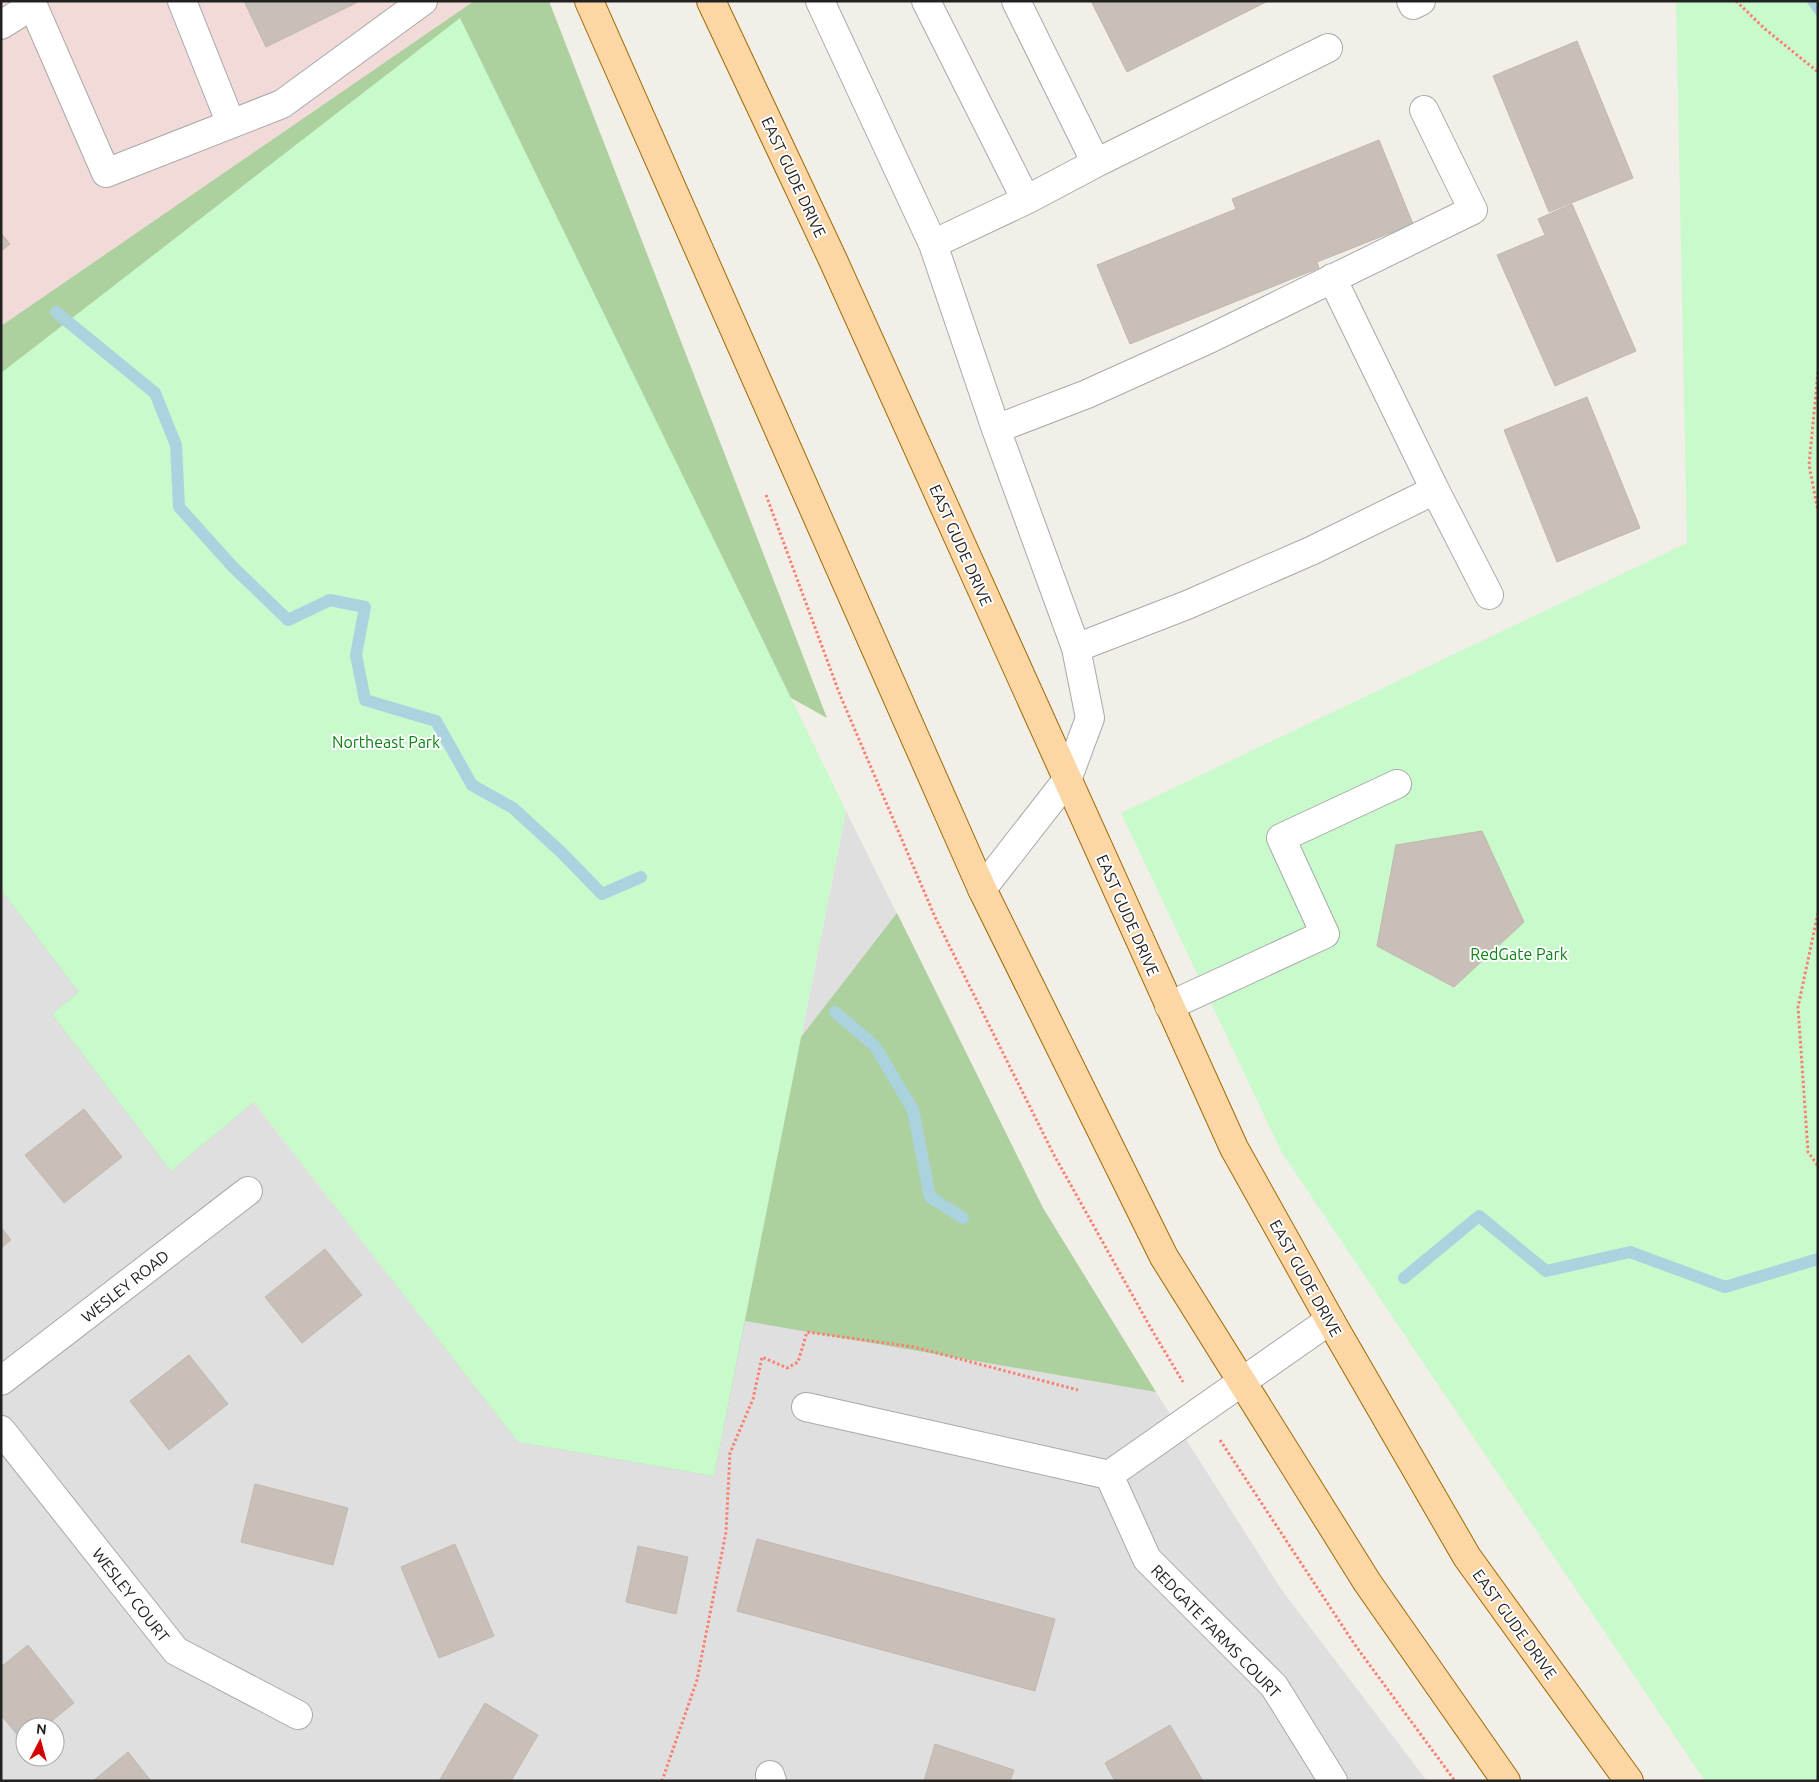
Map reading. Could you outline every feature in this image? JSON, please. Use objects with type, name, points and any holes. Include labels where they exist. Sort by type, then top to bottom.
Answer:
[{"type":"main road","points":[[590,1],[982,889],[1164,1257],[1367,1582],[1506,1781]]},
{"type":"main road","name":"EAST GUDE DRIVE","points":[[711,1],[837,269],[1234,1148],[1330,1320],[1467,1557],[1629,1781]]},
{"type":"street","points":[[182,1],[231,124]]},
{"type":"street","points":[[1,25],[32,3],[106,173],[282,104],[423,1]]},
{"type":"street","points":[[820,1],[933,244],[996,429],[1076,648],[1090,718],[1067,780],[982,889]]},
{"type":"street","points":[[926,1],[1026,200]]},
{"type":"street","points":[[1016,1],[1096,163]]},
{"type":"street","points":[[1411,1],[1413,5],[1421,1]]},
{"type":"street","points":[[933,244],[1026,200],[1096,163],[1328,48]]},
{"type":"street","points":[[996,429],[1087,394],[1209,340],[1473,210],[1424,110]]},
{"type":"street","points":[[1332,278],[1489,596]]},
{"type":"street","points":[[1076,648],[1187,605],[1314,550],[1435,490]]},
{"type":"street","points":[[1169,1006],[1325,934],[1281,838],[1397,784]]},
{"type":"street","name":"WESLEY ROAD","points":[[1,1381],[248,1192]]},
{"type":"street","points":[[806,1407],[1109,1475],[1330,1320]]},
{"type":"street","name":"WESLEY COURT","points":[[1,1430],[176,1650],[298,1715]]},
{"type":"street","name":"REDGATE FARMS COURT","points":[[1109,1475],[1147,1559],[1274,1686],[1333,1781]]},
{"type":"path","points":[[1736,1],[1765,29],[1818,72]]},
{"type":"path","points":[[1818,372],[1809,465],[1818,511]]},
{"type":"path","points":[[1818,913],[1798,1007],[1808,1152],[1818,1166]]},
{"type":"path","points":[[662,1781],[697,1680],[726,1532],[730,1453],[752,1399],[762,1357],[787,1368],[798,1362],[808,1332],[914,1347],[1078,1390]]},
{"type":"shaded area","points":[[1,1],[474,1],[1,326]]},
{"type":"shaded area","points":[[846,811],[1043,1208],[1156,1392],[1281,1589],[1427,1781],[1,1781],[1,890],[80,992],[52,1014],[172,1170],[253,1102],[518,1442],[745,1321]]},
{"type":"green space","name":"Northeast Park","points":[[474,1],[549,1],[827,718],[556,567],[651,1231],[897,913],[1043,1208],[1156,1392],[745,1321],[714,1476],[518,1442],[254,1102],[171,1171],[52,1014],[79,992],[1,890],[1,326]]},
{"type":"green space","name":"RedGate Park","points":[[1676,1],[1818,1],[1818,1781],[1705,1781],[1282,1153],[1121,813],[1687,543]]},
{"type":"green space","name":"Northeast Park","points":[[460,18],[846,811],[714,1476],[518,1442],[254,1102],[171,1171],[52,1014],[79,992],[1,890],[1,373]]},
{"type":"water","points":[[1806,1],[1818,1],[1818,18]]},
{"type":"building","points":[[244,1],[360,1],[266,47]]},
{"type":"building","points":[[1091,1],[1268,1],[1127,72]]},
{"type":"building","points":[[1577,41],[1633,178],[1549,212],[1493,76]]},
{"type":"building","points":[[1379,140],[1413,224],[1317,262],[1319,268],[1130,344],[1097,265],[1236,209],[1232,199]]},
{"type":"building","points":[[1572,204],[1636,351],[1555,386],[1497,255],[1545,235],[1538,219]]},
{"type":"building","points":[[1,233],[10,244],[1,251]]},
{"type":"building","points":[[1587,397],[1640,528],[1557,562],[1504,430]]},
{"type":"building","points":[[1482,831],[1524,922],[1454,987],[1377,946],[1396,845]]},
{"type":"building","points":[[84,1109],[122,1157],[64,1203],[25,1155]]},
{"type":"building","points":[[1,1227],[11,1240],[1,1248]]},
{"type":"building","points":[[325,1249],[362,1295],[302,1343],[265,1297]]},
{"type":"building","points":[[189,1355],[228,1404],[169,1450],[130,1401]]},
{"type":"building","points":[[255,1484],[348,1508],[333,1565],[241,1542]]},
{"type":"building","points":[[757,1539],[1055,1619],[1035,1691],[737,1611]]},
{"type":"building","points":[[455,1544],[494,1636],[439,1658],[401,1567]]},
{"type":"building","points":[[638,1546],[688,1557],[676,1614],[626,1602]]},
{"type":"building","points":[[28,1645],[74,1703],[56,1717],[15,1717],[15,1732],[1,1715],[1,1667]]},
{"type":"building","points":[[485,1703],[538,1735],[511,1781],[439,1781]]},
{"type":"building","points":[[1170,1725],[1203,1781],[1115,1781],[1105,1763]]},
{"type":"building","points":[[935,1744],[1014,1770],[1010,1781],[924,1781]]},
{"type":"building","points":[[128,1752],[151,1781],[93,1781]]},
{"type":"waterway","points":[[56,312],[155,393],[176,445],[179,507],[233,567],[288,620],[330,600],[365,607],[356,655],[365,700],[436,721],[472,785],[513,808],[561,852],[602,894],[641,877]]},
{"type":"waterway","points":[[835,1012],[875,1046],[913,1110],[930,1197],[963,1218]]},
{"type":"waterway","points":[[1404,1278],[1479,1216],[1546,1271],[1630,1252],[1725,1287],[1818,1259]]}]
